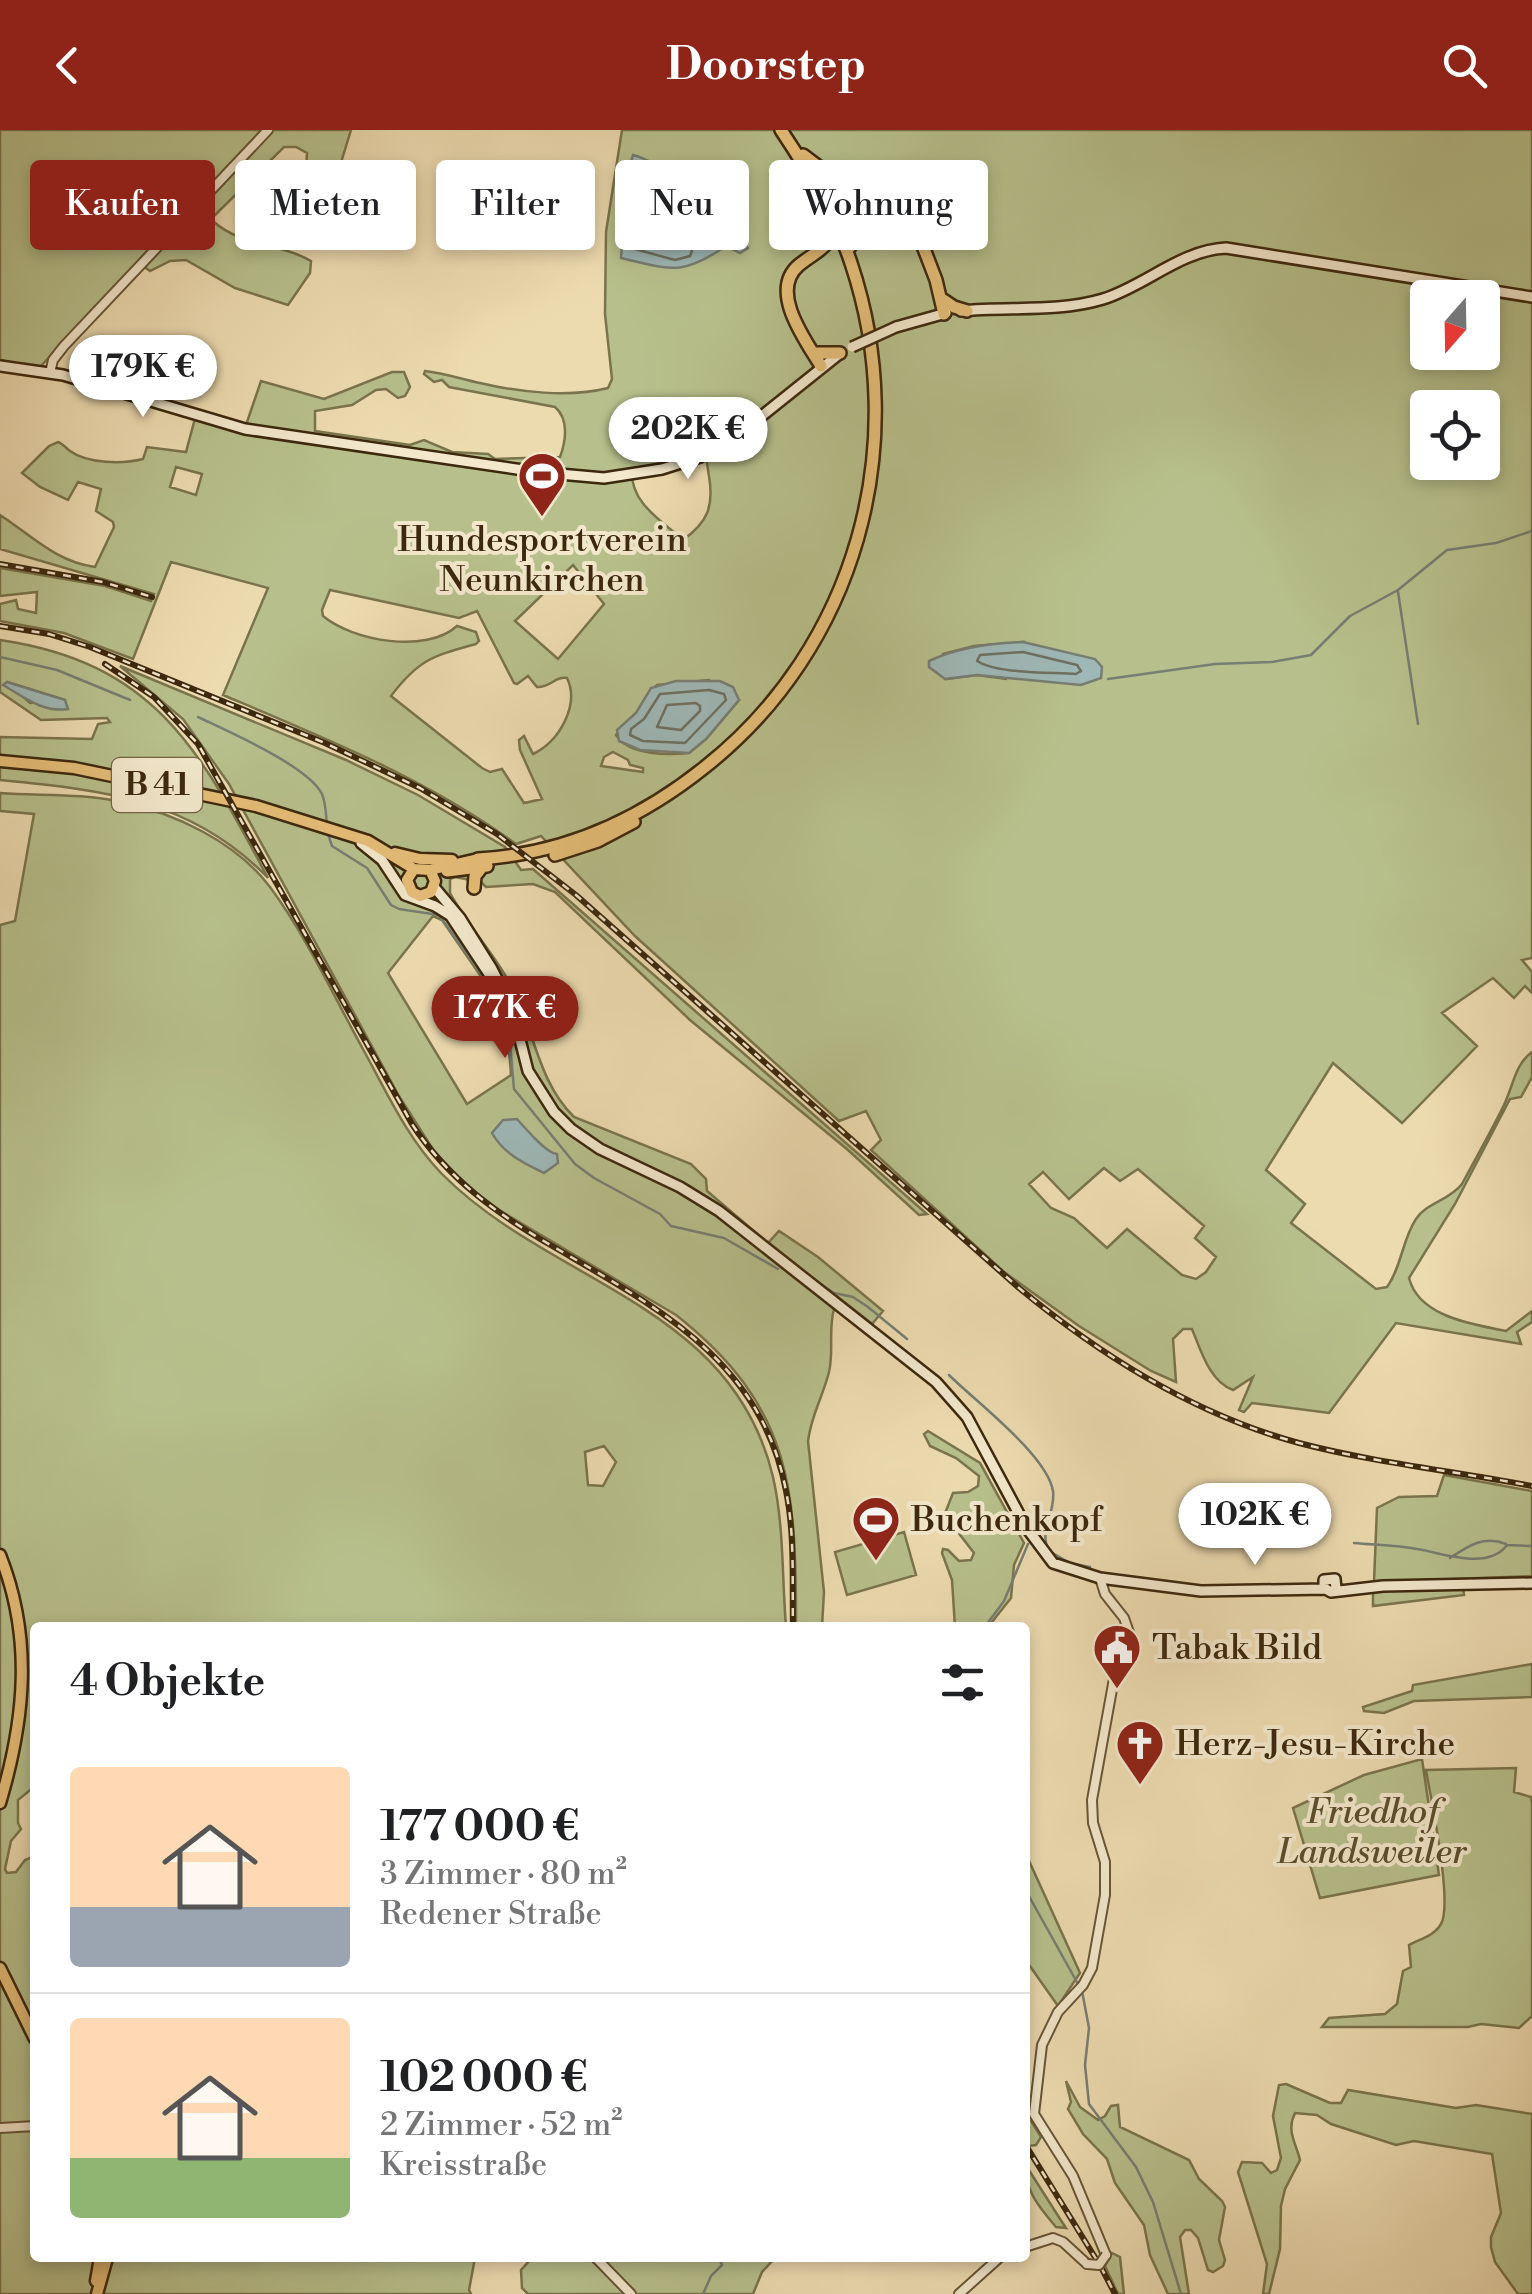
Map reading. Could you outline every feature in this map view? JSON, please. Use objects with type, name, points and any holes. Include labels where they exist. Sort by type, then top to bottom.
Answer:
[{"type":"highway","name":"B 41","points":[[780,130],[799,160]]},
{"type":"highway","points":[[789,142],[808,160]]},
{"type":"highway","points":[[816,255],[838,249],[849,257]]},
{"type":"highway","points":[[819,368],[790,308],[788,288],[794,270],[820,250]]},
{"type":"highway","name":"B 41","points":[[447,871],[475,871],[573,850],[618,832],[711,763],[754,723],[799,666],[836,600],[866,515],[876,436],[872,353],[846,250]]},
{"type":"highway","points":[[849,250],[849,257]]},
{"type":"highway","points":[[925,250],[944,314]]},
{"type":"highway","points":[[942,299],[967,310]]},
{"type":"highway","points":[[811,350],[846,350]]},
{"type":"main road","points":[[0,366],[50,373],[245,429],[536,472],[604,478],[677,465],[720,445],[748,428],[819,368],[846,350],[896,327],[967,310],[1051,308],[1091,302],[1128,290],[1195,254],[1226,248],[1532,297]]},
{"type":"main road","name":"B 41","points":[[0,761],[74,768],[246,803],[384,849],[475,871]]},
{"type":"main road","points":[[351,838],[382,860],[408,897],[451,911]]},
{"type":"main road","name":"B 41","points":[[351,838],[432,883],[475,871]]},
{"type":"main road","name":"B 41","points":[[384,849],[411,872]]},
{"type":"main road","points":[[447,871],[441,879],[440,891],[451,911]]},
{"type":"main road","name":"B 41","points":[[411,872],[407,884],[420,896],[447,871]]},
{"type":"main road","points":[[432,883],[492,969],[512,1008],[535,1086],[564,1122],[600,1149],[680,1186],[719,1211],[924,1372],[960,1407],[1044,1555],[1059,1567],[1100,1578],[1191,1589],[1532,1584]]},
{"type":"main road","points":[[0,1555],[20,1628],[24,1676],[18,1738],[0,1803]]},
{"type":"main road","points":[[0,1968],[30,2029]]},
{"type":"main road","points":[[95,2294],[103,2262]]},
{"type":"street","points":[[50,373],[53,360],[64,346],[268,130]]},
{"type":"street","points":[[1030,2245],[1052,2238],[1063,2242],[1088,2264],[1099,2264],[1106,2256],[1073,2176],[1044,2136],[1034,2114],[1042,2045],[1058,2012],[1079,1988],[1096,1958],[1106,1880],[1105,1862],[1093,1823],[1092,1795],[1116,1673],[1130,1635],[1124,1618],[1105,1594],[1100,1578]]},
{"type":"street","points":[[0,2128],[30,2126]]},
{"type":"street","points":[[600,2262],[631,2294]]},
{"type":"street","points":[[959,2294],[994,2262]]},
{"type":"green space","points":[[0,130],[351,130],[342,160],[307,160],[307,153],[296,147],[284,147],[271,160],[235,160],[235,195],[215,215],[215,160],[30,160],[30,250],[215,250],[215,223],[235,235],[235,250],[287,251],[311,261],[310,273],[288,305],[235,288],[186,260],[170,261],[150,271],[139,263],[39,368],[0,360]]},
{"type":"green space","points":[[622,130],[1532,130],[1532,958],[1522,960],[1532,972],[1532,993],[1525,986],[1514,998],[1493,978],[1442,1013],[1477,1046],[1402,1123],[1333,1063],[1266,1170],[1305,1204],[1291,1223],[1376,1289],[1387,1287],[1416,1219],[1462,1184],[1518,1070],[1532,1052],[1532,1077],[1521,1097],[1510,1099],[1455,1204],[1409,1278],[1424,1302],[1448,1317],[1506,1331],[1532,1311],[1532,1322],[1517,1332],[1521,1344],[1396,1323],[1329,1413],[1252,1403],[1244,1412],[1239,1410],[1253,1377],[1233,1390],[1225,1386],[1207,1365],[1192,1329],[1183,1329],[1173,1339],[1176,1382],[1151,1371],[1004,1272],[871,1150],[881,1140],[866,1111],[839,1121],[635,936],[541,836],[516,844],[411,780],[223,695],[268,588],[171,562],[133,659],[64,633],[0,621],[0,604],[16,600],[18,609],[36,613],[37,592],[0,596],[0,568],[105,586],[151,601],[154,594],[0,549],[0,515],[56,554],[95,567],[114,527],[113,522],[96,511],[101,489],[78,482],[68,500],[22,473],[49,446],[58,442],[77,455],[106,462],[143,459],[147,447],[186,452],[197,411],[246,425],[261,381],[324,399],[392,372],[404,372],[410,387],[405,396],[398,398],[386,389],[376,390],[352,405],[315,411],[315,431],[410,445],[424,440],[452,452],[488,454],[495,459],[560,457],[565,430],[555,407],[449,387],[424,374],[432,372],[544,393],[608,388],[612,379],[605,314],[606,232],[615,175],[615,250],[749,250],[749,160],[617,160]],"holes":[[[703,452],[710,487],[710,505],[704,520],[683,540],[648,510],[633,482],[632,470]],[[176,467],[202,474],[196,495],[170,487]],[[573,565],[604,604],[558,659],[515,621]],[[330,590],[459,618],[477,611],[514,683],[528,676],[537,687],[542,687],[567,678],[571,700],[559,732],[533,754],[524,736],[519,740],[542,799],[524,803],[502,769],[490,772],[482,768],[391,696],[428,661],[476,644],[476,632],[457,626],[427,640],[390,641],[336,625],[323,616]],[[1023,642],[1006,679],[977,675],[946,679],[943,654],[974,646]],[[709,680],[739,700],[689,753],[649,752],[630,747],[616,735],[657,685]],[[613,752],[630,765],[643,768],[643,772],[601,766],[604,757]],[[1104,1168],[1120,1181],[1138,1169],[1204,1226],[1195,1238],[1216,1257],[1196,1279],[1182,1275],[1127,1229],[1107,1248],[1074,1218],[1051,1208],[1029,1184],[1043,1172],[1069,1199]]]},
{"type":"green space","points":[[0,640],[54,652],[98,669],[135,692],[167,720],[194,753],[268,878],[209,831],[177,815],[144,803],[75,788],[0,780],[0,737],[92,739],[98,724],[110,722],[107,718],[41,720],[0,692]],"holes":[[[7,682],[65,700],[30,703]]]},
{"type":"green space","points":[[120,666],[346,760],[418,795],[505,847],[521,870],[533,869],[927,1214],[919,1215],[848,1150],[690,1020],[555,892],[533,884],[486,887],[481,882],[450,879],[450,893],[510,984],[546,1076],[574,1117],[691,1164],[706,1179],[707,1191],[768,1243],[779,1231],[818,1257],[883,1311],[872,1324],[834,1294],[828,1301],[834,1309],[830,1364],[808,1441],[824,1592],[822,1622],[796,1622],[789,1492],[780,1454],[744,1383],[715,1349],[676,1315],[499,1210],[467,1186],[434,1151],[399,1096],[229,784],[183,719]],"holes":[[[433,916],[442,920],[482,978],[487,976],[495,988],[490,991],[503,1021],[511,1075],[467,1104],[388,973]]]},
{"type":"green space","points":[[0,793],[76,796],[142,807],[203,832],[240,856],[270,887],[296,926],[399,1115],[429,1160],[485,1211],[633,1301],[679,1334],[719,1372],[751,1419],[773,1477],[781,1533],[786,1622],[30,1622],[30,1790],[18,1800],[21,1829],[11,1841],[5,1869],[7,1873],[16,1872],[30,1858],[30,2262],[474,2262],[471,2294],[0,2294],[0,925],[15,921],[34,814],[0,811]],"holes":[[[604,1446],[616,1462],[603,1486],[588,1485],[585,1452]]]},
{"type":"green space","points":[[928,1431],[980,1463],[1024,1543],[1014,1565],[1011,1598],[992,1622],[955,1622],[952,1580],[942,1553],[943,1549],[948,1550],[959,1561],[971,1560],[974,1553],[957,1531],[942,1521],[953,1493],[968,1492],[978,1486],[979,1476],[956,1458],[930,1446],[924,1434]]},
{"type":"green space","points":[[1444,1475],[1532,1491],[1532,1576],[1374,1582],[1377,1508],[1399,1497],[1437,1496]]},
{"type":"green space","name":"Buchenkopf","points":[[904,1532],[916,1575],[847,1595],[835,1552]]},
{"type":"green space","points":[[1463,1587],[1464,1595],[1373,1606],[1373,1591]]},
{"type":"green space","points":[[1532,1664],[1532,1697],[1414,1701],[1384,1713],[1364,1711],[1363,1707],[1412,1691],[1413,1685]]},
{"type":"green space","name":"Friedhof Landsweiler","points":[[1422,1759],[1439,1875],[1320,1898],[1293,1808],[1364,1775]]},
{"type":"green space","points":[[1516,1768],[1514,1792],[1531,1797],[1532,1803],[1532,2016],[1519,2028],[1481,2024],[1322,2027],[1329,2018],[1385,2014],[1397,2004],[1403,1971],[1411,1967],[1409,1945],[1441,1924],[1443,1874],[1426,1770]]},
{"type":"green space","points":[[1030,1863],[1080,1973],[1058,2006],[1030,1966]]},
{"type":"green space","points":[[1066,2081],[1080,2107],[1098,2120],[1111,2106],[1118,2105],[1120,2127],[1189,2160],[1199,2179],[1222,2201],[1225,2207],[1219,2240],[1223,2266],[1213,2272],[1208,2270],[1198,2238],[1191,2230],[1185,2230],[1180,2237],[1189,2294],[1168,2294],[1150,2255],[1144,2225],[1115,2183],[1107,2159],[1083,2134],[1068,2109],[1071,2102]]},
{"type":"green space","points":[[1286,2084],[1330,2103],[1341,2103],[1348,2090],[1456,2108],[1476,2105],[1532,2114],[1532,2294],[1518,2294],[1495,2262],[1491,2237],[1501,2213],[1492,2154],[1414,2141],[1396,2145],[1331,2124],[1317,2115],[1295,2113],[1292,2131],[1300,2160],[1285,2189],[1280,2249],[1269,2294],[1263,2294],[1267,2264],[1238,2172],[1242,2162],[1262,2163],[1271,2173],[1277,2170],[1281,2158],[1273,2116],[1279,2085]]},
{"type":"green space","points":[[1030,2119],[1041,2137],[1036,2145],[1030,2146]]},
{"type":"green space","points":[[1030,2172],[1066,2228],[1056,2227],[1030,2191]]},
{"type":"green space","points":[[1112,2253],[1120,2257],[1124,2294],[1118,2294],[1105,2266]]},
{"type":"green space","points":[[528,2262],[771,2262],[762,2272],[753,2294],[528,2294],[522,2288],[521,2270]]},
{"type":"water","points":[[622,250],[719,250],[676,268],[621,258]]},
{"type":"water","points":[[1023,642],[1095,659],[1102,667],[1101,678],[1081,685],[977,675],[945,679],[929,667],[929,661],[963,649]]},
{"type":"water","points":[[676,681],[720,681],[733,687],[739,700],[689,753],[640,750],[619,741],[617,730],[636,713],[651,688]]},
{"type":"water","points":[[7,682],[65,700],[68,709],[50,709],[34,703],[3,685]]},
{"type":"water","points":[[517,1119],[542,1145],[557,1154],[558,1163],[544,1173],[508,1152],[492,1133],[503,1120]]},
{"type":"waterway","points":[[1108,679],[1311,655],[1350,616],[1398,590],[1447,550],[1496,543],[1532,531]]},
{"type":"waterway","points":[[1398,592],[1418,724]]},
{"type":"waterway","points":[[0,657],[57,670],[130,700]]},
{"type":"waterway","points":[[198,717],[301,772],[322,794],[327,826]]},
{"type":"waterway","points":[[328,834],[332,846],[367,868],[391,905],[439,915],[483,976]]},
{"type":"waterway","points":[[493,992],[509,1031],[514,1089],[575,1164],[660,1214],[671,1226],[724,1238],[778,1269]]},
{"type":"waterway","points":[[813,1279],[834,1293],[853,1297],[907,1339]]},
{"type":"waterway","points":[[949,1375],[1024,1445],[1048,1477],[1053,1491],[1045,1536],[1049,1551],[1070,1563],[1090,1567]]},
{"type":"waterway","points":[[1450,1558],[1483,1541],[1506,1544]]},
{"type":"waterway","points":[[1354,1543],[1477,1559],[1499,1553],[1507,1545],[1532,1546]]},
{"type":"waterway","points":[[988,1622],[1004,1601],[1028,1544]]},
{"type":"waterway","points":[[1030,1898],[1078,1984]]},
{"type":"waterway","points":[[1082,1991],[1089,2028],[1085,2065],[1089,2104],[1136,2167],[1153,2202],[1181,2294]]},
{"type":"waterway","points":[[703,2294],[721,2262]]},
{"type":"railway","points":[[0,564],[103,582],[152,597]]},
{"type":"railway","points":[[0,626],[49,634],[90,647],[325,743],[420,788],[497,834],[576,895],[1019,1288],[1082,1337],[1151,1380],[1223,1416],[1299,1443],[1532,1486]]},
{"type":"railway","points":[[105,664],[154,697],[198,744],[412,1124],[441,1162],[513,1222],[666,1316],[729,1372],[754,1406],[773,1446],[786,1491],[792,1542],[793,1622]]},
{"type":"railway","points":[[1030,2152],[1115,2294]]},
{"type":"place","name":"Hundesportverein Neunkirchen","points":[[542,518]]},
{"type":"place","name":"Buchenkopf","points":[[876,1562]]},
{"type":"place","name":"Tabak Bild","points":[[1117,1690]]},
{"type":"place","name":"Herz-Jesu-Kirche","points":[[1140,1786]]}]
